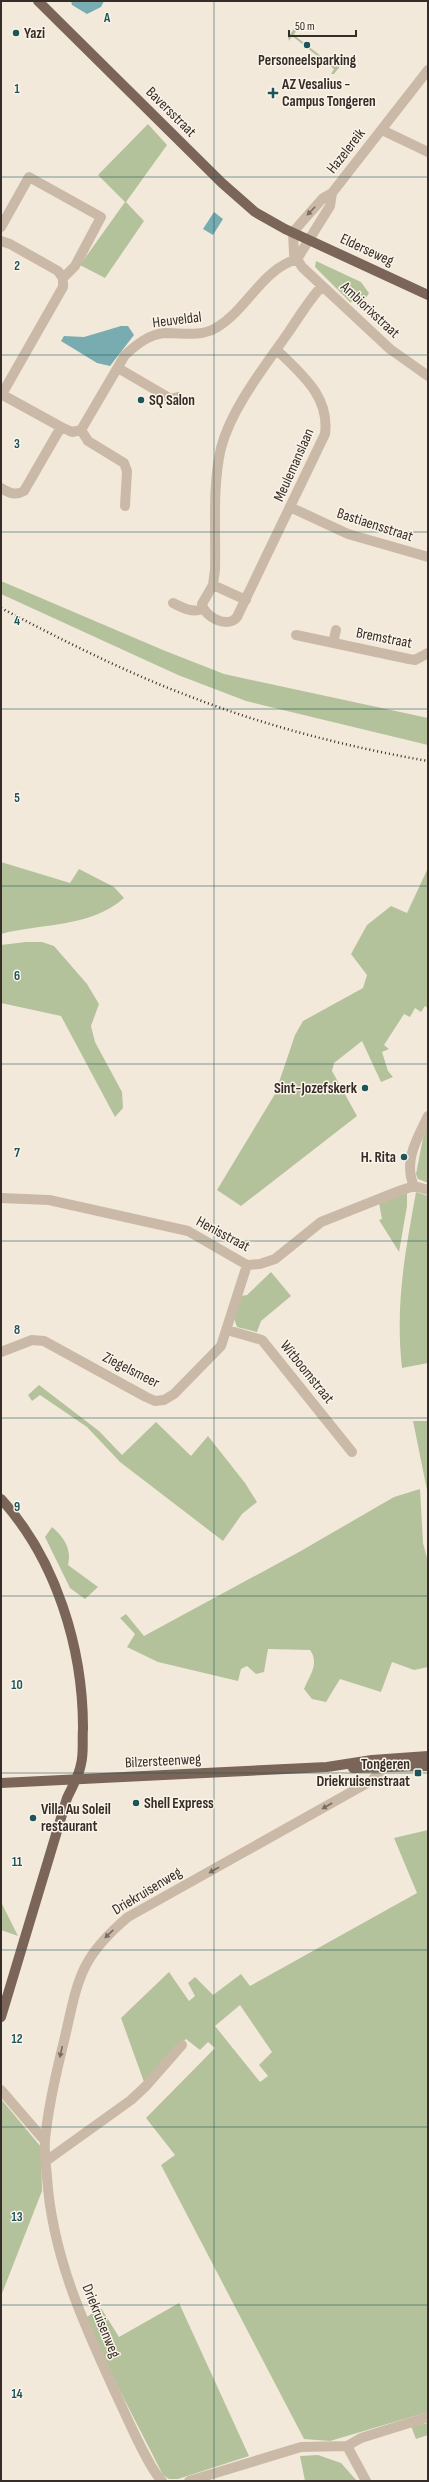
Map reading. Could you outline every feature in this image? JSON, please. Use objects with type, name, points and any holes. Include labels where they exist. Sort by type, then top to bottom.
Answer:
[{"type":"main road","name":"Baversstraat","points":[[38,1],[239,199],[264,218],[293,232]]},
{"type":"main road","name":"Elderseweg","points":[[293,232],[428,295]]},
{"type":"main road","points":[[1,1499],[25,1531],[43,1561],[67,1620],[77,1661],[83,1709],[82,1756],[76,1781],[67,1798],[1,2018]]},
{"type":"main road","name":"Bilzersteenweg","points":[[1,1783],[76,1781],[327,1767],[380,1763],[428,1756]]},
{"type":"main road","name":"Bilzersteenweg","points":[[380,1763],[428,1766]]},
{"type":"street","name":"Hazelereik","points":[[293,232],[323,198],[332,193],[428,70]]},
{"type":"street","points":[[382,130],[428,152]]},
{"type":"street","points":[[1,227],[29,178],[101,217],[75,266],[63,278]]},
{"type":"street","name":"Hazelereik","points":[[309,240],[330,206],[332,193]]},
{"type":"street","name":"Ambiorixstraat","points":[[293,232],[294,254],[322,286],[390,349],[428,376]]},
{"type":"street","points":[[298,259],[309,240]]},
{"type":"street","points":[[1,241],[10,244],[58,271],[63,278],[63,287],[1,394],[72,432],[81,430],[88,441],[124,463],[126,471],[125,506]]},
{"type":"street","name":"Heuveldal","points":[[81,430],[125,355],[135,345],[155,335],[204,333],[215,328],[232,316],[272,272],[281,265],[298,259]]},
{"type":"street","points":[[173,603],[186,610],[196,611],[203,608],[202,604],[213,585],[217,471],[221,449],[232,421],[276,350],[322,286]]},
{"type":"street","name":"Meulemanslaan","points":[[203,608],[207,615],[231,623],[237,618],[321,447],[327,422],[324,407],[319,396],[276,350]]},
{"type":"street","points":[[118,368],[171,399],[178,398]]},
{"type":"street","points":[[1,488],[9,493],[18,494],[24,491],[61,427]]},
{"type":"street","name":"Bastiaensstraat","points":[[292,508],[348,534],[428,557]]},
{"type":"street","points":[[213,585],[246,600]]},
{"type":"street","name":"Bremstraat","points":[[333,643],[336,630]]},
{"type":"street","name":"Bremstraat","points":[[296,635],[415,660],[428,653]]},
{"type":"street","points":[[428,1116],[413,1148],[409,1168],[414,1186],[428,1190]]},
{"type":"street","name":"Henisstraat","points":[[1,1198],[49,1200],[188,1231],[247,1264],[260,1264],[275,1259],[321,1222],[414,1186]]},
{"type":"street","name":"Ziegelsmeer","points":[[1,1352],[32,1340],[44,1341],[156,1400],[164,1400],[174,1394],[221,1346],[247,1264]]},
{"type":"street","name":"Witboomstraat","points":[[227,1330],[262,1340],[352,1452]]},
{"type":"street","name":"Driekruisenweg","points":[[162,2481],[124,2410],[84,2326],[73,2297],[54,2233],[49,2203],[45,2141],[60,2056],[77,1985],[83,1969],[98,1944],[128,1917],[371,1781],[378,1776],[380,1763]]},
{"type":"street","points":[[46,2161],[131,2100],[182,2045]]},
{"type":"street","points":[[1,2090],[45,2141]]},
{"type":"street","points":[[189,2481],[301,2447],[347,2446],[362,2438],[428,2417]]},
{"type":"street","points":[[347,2446],[366,2481]]},
{"type":"green space","points":[[294,29],[297,29],[294,35],[335,67],[339,62],[341,65],[334,74],[331,74],[334,69],[292,36],[289,41],[288,37]]},
{"type":"green space","points":[[148,124],[167,145],[126,202],[144,221],[105,278],[80,265],[125,202],[98,175]]},
{"type":"green space","points":[[316,261],[361,282],[369,293],[364,301],[350,302],[315,267]]},
{"type":"green space","points":[[1,581],[163,650],[224,674],[428,718],[428,745],[246,701],[178,675],[1,594]]},
{"type":"green space","points":[[1,862],[70,883],[79,869],[114,887],[124,898],[111,908],[81,920],[1,934]]},
{"type":"green space","points":[[428,868],[428,1008],[425,1006],[421,1012],[415,1008],[410,1017],[404,1014],[384,1045],[389,1049],[382,1052],[388,1071],[393,1077],[381,1082],[362,1041],[334,1063],[332,1071],[357,1116],[241,1206],[217,1190],[275,1094],[295,1035],[303,1021],[363,988],[367,975],[351,954],[367,925],[391,906],[407,913]]},
{"type":"green space","points":[[42,942],[54,946],[87,984],[99,1004],[91,1026],[95,1042],[122,1092],[123,1108],[115,1117],[61,1016],[1,1003],[1,945]]},
{"type":"green space","points":[[428,1125],[428,1183],[418,1179],[416,1174],[423,1138]]},
{"type":"green space","points":[[407,1192],[407,1206],[399,1252],[379,1220],[382,1219],[379,1203]]},
{"type":"green space","points":[[416,1192],[428,1196],[428,1363],[402,1368],[400,1345],[400,1301],[405,1258]]},
{"type":"green space","points":[[271,1272],[291,1296],[261,1321],[257,1332],[237,1327],[234,1318],[241,1296],[247,1295]]},
{"type":"green space","points":[[39,1385],[99,1431],[122,1455],[156,1422],[191,1456],[208,1436],[245,1483],[257,1502],[242,1514],[223,1541],[120,1462],[87,1427],[40,1395],[32,1401],[28,1395]]},
{"type":"green space","points":[[413,1421],[428,1421],[428,1495]]},
{"type":"green space","points":[[420,1489],[423,1543],[428,1562],[428,1667],[414,1670],[392,1662],[381,1692],[340,1679],[326,1702],[312,1699],[304,1689],[314,1665],[313,1655],[310,1650],[268,1649],[264,1672],[256,1674],[247,1666],[241,1669],[238,1681],[158,1662],[127,1647],[135,1634],[120,1618],[126,1614],[144,1636],[299,1552],[394,1497]]},
{"type":"green space","points":[[52,1527],[66,1544],[69,1554],[68,1565],[98,1587],[85,1599],[70,1588],[45,1537]]},
{"type":"green space","points":[[428,1830],[428,2412],[330,2441],[304,2439],[161,2165],[175,2155],[146,2118],[215,2048],[208,2042],[200,2050],[186,2039],[144,2082],[121,2018],[169,1972],[189,2001],[195,1996],[188,1983],[195,1977],[213,1995],[241,1974],[250,1986],[417,1893],[394,1838]],"holes":[[[240,2005],[272,2052],[259,2065],[268,2076],[260,2082],[215,2026]]]},
{"type":"green space","points":[[1,1902],[18,1936],[1,1930]]},
{"type":"green space","points":[[1,2099],[41,2147],[42,2191],[1,2296]]},
{"type":"green space","points":[[179,2303],[249,2456],[178,2479],[169,2479],[163,2475],[95,2342],[85,2318],[101,2308],[119,2337]]},
{"type":"green space","points":[[428,2423],[428,2435],[416,2439],[411,2426]]},
{"type":"green space","points":[[318,2455],[341,2463],[357,2481],[305,2481],[300,2456]]},
{"type":"water","points":[[71,1],[104,1],[101,7],[87,14],[72,5]]},
{"type":"water","points":[[214,212],[223,219],[213,235],[203,229]]},
{"type":"water","points":[[121,326],[128,326],[134,335],[110,366],[97,363],[61,341],[64,336],[84,337]]},
{"type":"railway","points":[[1,608],[120,667],[169,688],[222,708],[280,727],[339,743],[428,761]]},
{"type":"place","name":"Yazi","points":[[16,33]]},
{"type":"place","name":"Personeelsparking","points":[[307,45]]},
{"type":"place","name":"AZ Vesalius - Campus Tongeren","points":[[273,93]]},
{"type":"place","name":"SQ Salon","points":[[141,400]]},
{"type":"place","name":"Sint-Jozefskerk","points":[[365,1088]]},
{"type":"place","name":"H. Rita","points":[[404,1157]]},
{"type":"place","name":"Tongeren Driekruisenstraat","points":[[418,1773]]},
{"type":"place","name":"Shell Express","points":[[136,1803]]},
{"type":"place","name":"Villa Au Soleil restaurant","points":[[33,1818]]}]
